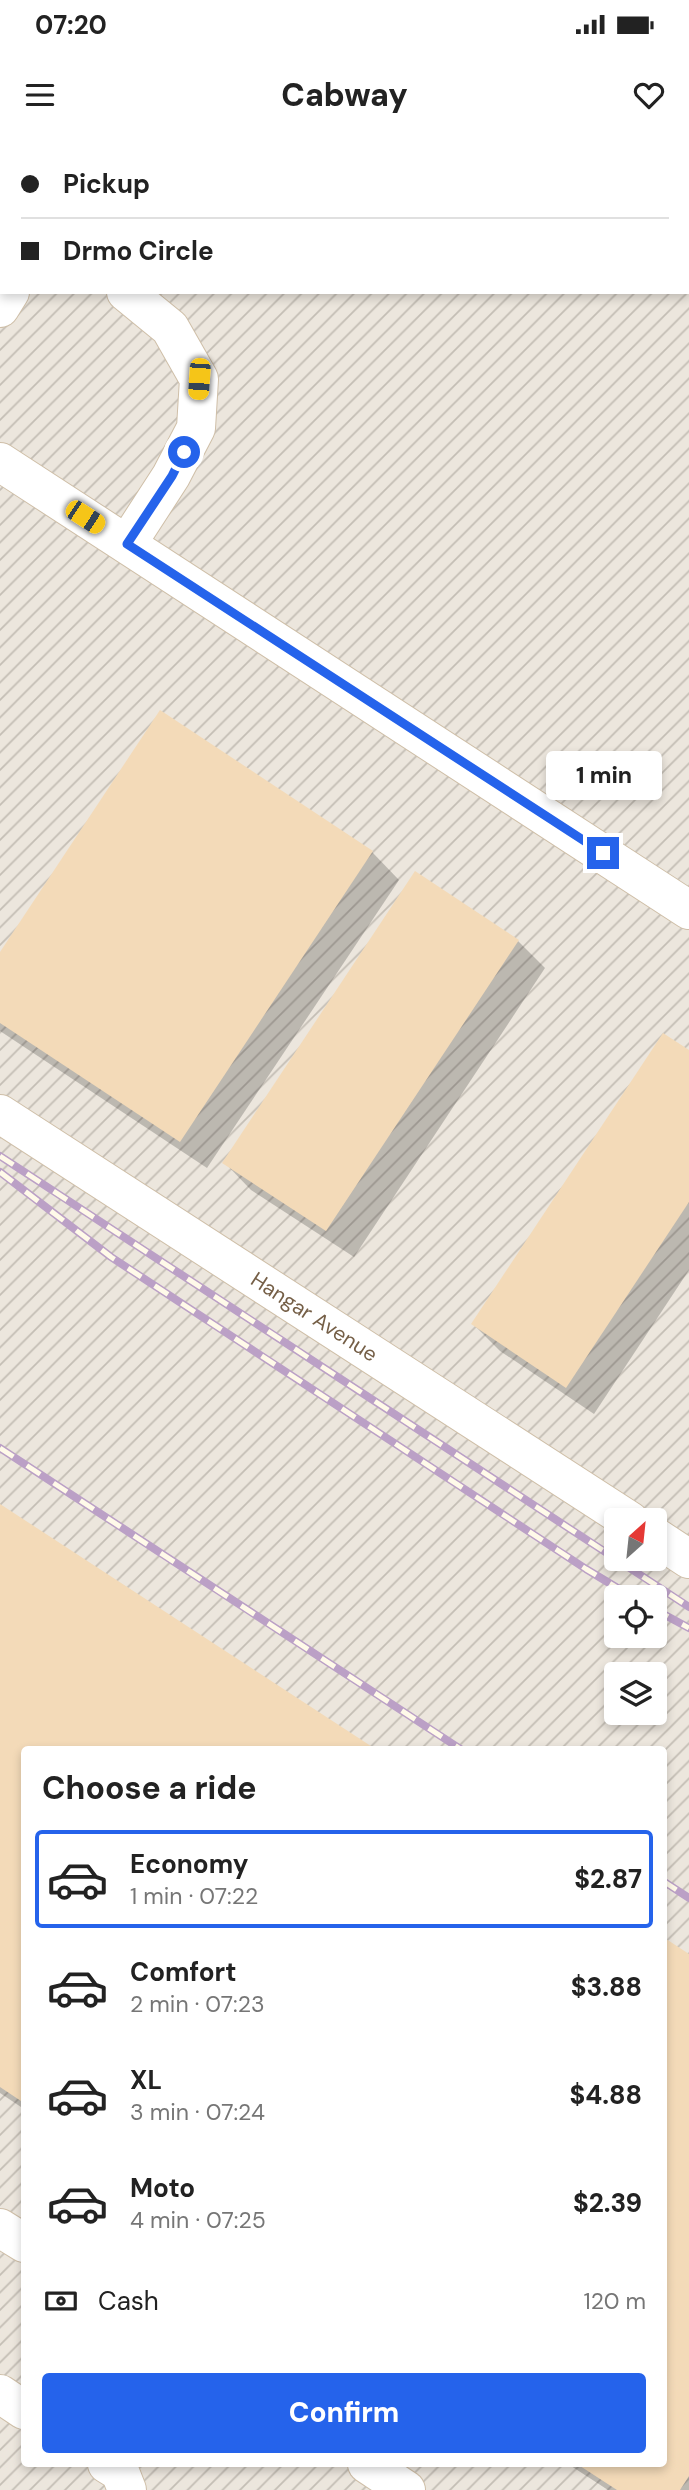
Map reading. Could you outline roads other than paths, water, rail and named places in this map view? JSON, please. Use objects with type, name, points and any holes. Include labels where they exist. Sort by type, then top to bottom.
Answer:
[{"type":"lane","points":[[127,544],[172,476],[196,428],[199,379],[170,328],[128,294]]},
{"type":"lane","points":[[0,462],[689,910]]},
{"type":"lane","name":"Hangar Avenue","points":[[0,1114],[610,1508]]},
{"type":"lane","points":[[667,1545],[689,1559]]},
{"type":"lane","points":[[0,2228],[21,2241]]},
{"type":"lane","points":[[0,2394],[21,2408]]},
{"type":"lane","points":[[112,2467],[120,2472],[127,2490]]},
{"type":"lane","points":[[372,2467],[406,2490]]},
{"type":"railway","points":[[0,1156],[604,1551]]},
{"type":"railway","points":[[0,1172],[111,1257],[612,1585]]},
{"type":"railway","points":[[0,1448],[456,1746]]},
{"type":"railway","points":[[636,1572],[689,1607]]},
{"type":"railway","points":[[667,1616],[689,1628]]},
{"type":"railway","points":[[667,1884],[689,1898]]}]
